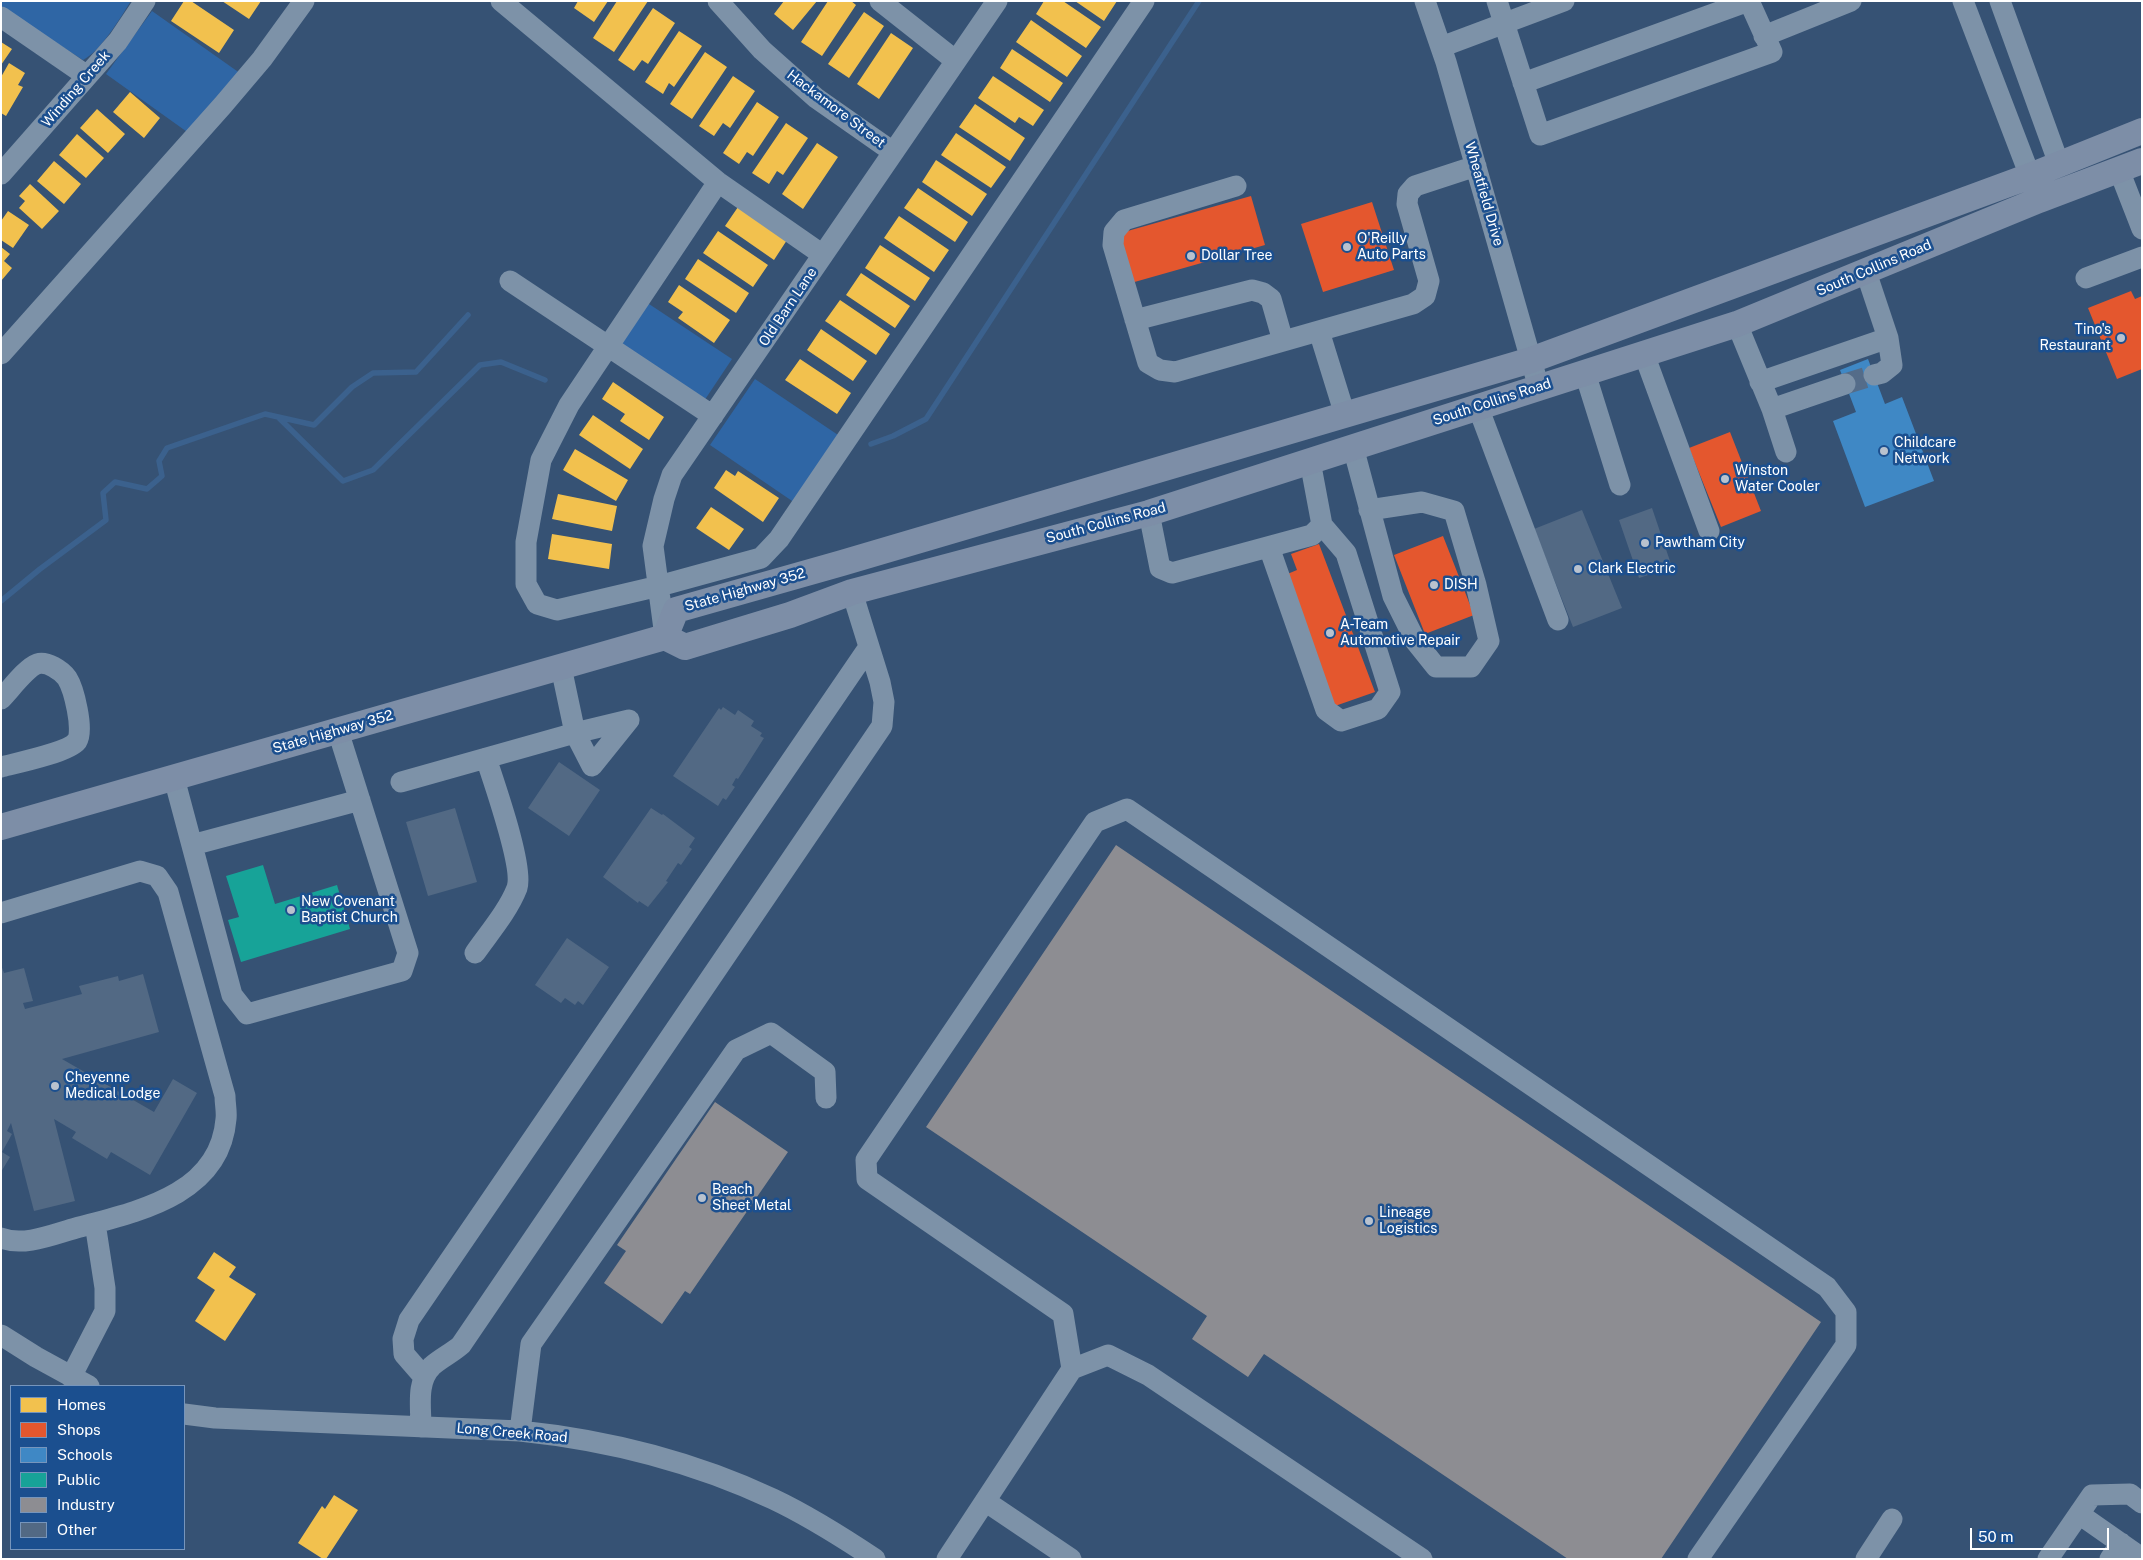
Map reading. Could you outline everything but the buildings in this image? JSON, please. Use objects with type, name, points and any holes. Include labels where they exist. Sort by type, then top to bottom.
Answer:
[{"type":"main road","name":"South Collins Road","points":[[842,563],[1531,360],[2030,176],[2142,131]]},
{"type":"main road","points":[[2059,164],[2067,190]]},
{"type":"main road","name":"South Collins Road","points":[[840,596],[1149,513],[1738,324],[2039,200],[2130,166]]},
{"type":"main road","points":[[2030,176],[2039,200]]},
{"type":"main road","points":[[665,637],[685,647],[790,615],[840,596],[842,563]]},
{"type":"main road","name":"State Highway 352","points":[[1,827],[665,637],[676,610],[842,563]]},
{"type":"street","name":"Winding Creek","points":[[4,166],[118,42],[145,1]]},
{"type":"street","points":[[1,354],[223,105],[262,59],[304,1]]},
{"type":"street","points":[[501,1],[718,182],[823,255]]},
{"type":"street","name":"Hackamore Street","points":[[718,1],[762,50],[816,98],[893,152]]},
{"type":"street","points":[[880,1],[956,61]]},
{"type":"street","name":"Old Barn Lane","points":[[665,637],[653,546],[664,499],[672,475],[997,1]]},
{"type":"street","points":[[718,182],[569,405],[541,460],[526,542],[526,584],[537,604],[557,610],[659,586],[761,558],[779,539],[1144,1]]},
{"type":"street","name":"Wheatfield Drive","points":[[1425,1],[1441,47],[1539,388]]},
{"type":"street","points":[[1497,1],[1540,135],[1772,52],[1749,1],[1523,82]]},
{"type":"street","points":[[1441,47],[1564,1]]},
{"type":"street","points":[[1764,36],[1851,1]]},
{"type":"street","points":[[1963,1],[2030,176]]},
{"type":"street","points":[[2000,1],[2059,164]]},
{"type":"street","points":[[1,17],[87,76]]},
{"type":"street","points":[[2002,104],[2033,94]]},
{"type":"street","points":[[1236,186],[1124,220],[1114,232],[1113,245],[1148,363],[1160,370],[1174,372],[1413,304],[1425,296],[1429,281],[1407,204],[1408,194],[1415,186],[1476,166]]},
{"type":"street","points":[[2130,166],[2142,229]]},
{"type":"street","points":[[2086,278],[2142,257]]},
{"type":"street","points":[[1866,272],[1888,338],[1892,365],[1882,373],[1874,375]]},
{"type":"street","points":[[510,281],[609,345],[713,416]]},
{"type":"street","points":[[1135,320],[1252,290],[1263,293],[1270,299],[1283,341]]},
{"type":"street","points":[[1738,324],[1772,409],[1786,452]]},
{"type":"street","points":[[1319,331],[1345,415]]},
{"type":"street","points":[[1760,382],[1888,338]]},
{"type":"street","points":[[1644,354],[1709,531]]},
{"type":"street","points":[[1585,373],[1620,485]]},
{"type":"street","points":[[1772,409],[1845,384]]},
{"type":"street","points":[[1478,407],[1558,620]]},
{"type":"street","points":[[1353,447],[1369,510],[1393,596],[1416,642],[1436,667],[1471,667],[1490,641],[1454,511],[1422,502],[1369,510]]},
{"type":"street","points":[[1269,547],[1326,710],[1341,721],[1378,709],[1390,692],[1346,552],[1322,525],[1310,461]]},
{"type":"street","points":[[1149,513],[1160,568],[1172,574],[1312,535],[1322,525]]},
{"type":"street","points":[[421,1427],[421,1388],[424,1377],[431,1368],[461,1345],[882,726],[884,702],[869,647],[840,596]]},
{"type":"street","points":[[424,1377],[404,1354],[404,1339],[409,1320],[869,647]]},
{"type":"street","points":[[1,699],[37,664],[52,666],[68,679],[80,727],[80,735],[76,742],[67,748],[1,767]]},
{"type":"street","points":[[401,782],[575,733],[561,667]]},
{"type":"street","points":[[174,778],[232,995],[247,1014],[402,971],[408,953],[338,731]]},
{"type":"street","points":[[475,953],[504,912],[517,887],[517,864],[486,758]]},
{"type":"street","points":[[192,845],[360,800]]},
{"type":"street","points":[[1072,1369],[1063,1314],[867,1179],[866,1160],[1095,822],[1127,809],[1827,1287],[1846,1312],[1846,1345],[1698,1559]]},
{"type":"street","points":[[1,913],[140,871],[157,876],[168,892],[225,1096],[226,1119],[222,1139],[211,1162],[193,1182],[169,1199],[140,1211],[30,1240],[6,1240],[1,1238]]},
{"type":"street","points":[[520,1430],[531,1344],[736,1050],[771,1033],[825,1072],[826,1098]]},
{"type":"street","points":[[1,1335],[36,1358],[80,1381],[104,1311],[105,1288],[95,1223]]},
{"type":"street","points":[[947,1559],[1072,1369],[1108,1355],[1148,1374],[1422,1559]]},
{"type":"street","name":"Long Creek Road","points":[[185,1414],[215,1418],[520,1430],[600,1443],[659,1457],[773,1499],[816,1522],[875,1559]]},
{"type":"street","points":[[2048,1559],[2092,1495],[2130,1494],[2142,1503]]},
{"type":"street","points":[[985,1501],[1071,1559]]},
{"type":"street","points":[[2079,1514],[2115,1551],[2142,1558]]},
{"type":"street","points":[[1866,1559],[1892,1519]]},
{"type":"shaded area","points":[[1,1],[131,1],[103,42],[90,56],[83,60],[1,8]]},
{"type":"shaded area","points":[[152,11],[244,76],[190,134],[106,74]]},
{"type":"shaded area","points":[[643,300],[732,359],[704,401],[615,342]]},
{"type":"shaded area","points":[[755,379],[844,439],[798,505],[710,445]]},
{"type":"waterway","points":[[871,444],[893,436],[926,419],[1199,1]]},
{"type":"waterway","points":[[1,601],[40,569],[106,520],[103,493],[115,482],[147,489],[162,476],[159,461],[167,448],[265,414],[314,425],[352,387],[373,373],[416,372],[468,315]]},
{"type":"waterway","points":[[279,418],[343,481],[373,470],[480,365],[501,362],[545,380]]},
{"type":"tunnel","points":[[1845,384],[1874,375]]},
{"type":"place","name":"O'Reilly Auto Parts","points":[[1347,247]]},
{"type":"place","name":"Dollar Tree","points":[[1191,256]]},
{"type":"place","name":"Tino's Restaurant","points":[[2121,338]]},
{"type":"place","name":"Childcare Network","points":[[1884,451]]},
{"type":"place","name":"Winston Water Cooler","points":[[1725,479]]},
{"type":"place","name":"Pawtham City","points":[[1645,543]]},
{"type":"place","name":"Clark Electric","points":[[1578,569]]},
{"type":"place","name":"DISH","points":[[1434,585]]},
{"type":"place","name":"A-Team Automotive Repair","points":[[1330,633]]},
{"type":"place","name":"New Covenant Baptist Church","points":[[291,910]]},
{"type":"place","name":"Cheyenne Medical Lodge","points":[[55,1086]]},
{"type":"place","name":"Beach Sheet Metal","points":[[702,1198]]},
{"type":"place","name":"Lineage Logistics","points":[[1369,1221]]}]
